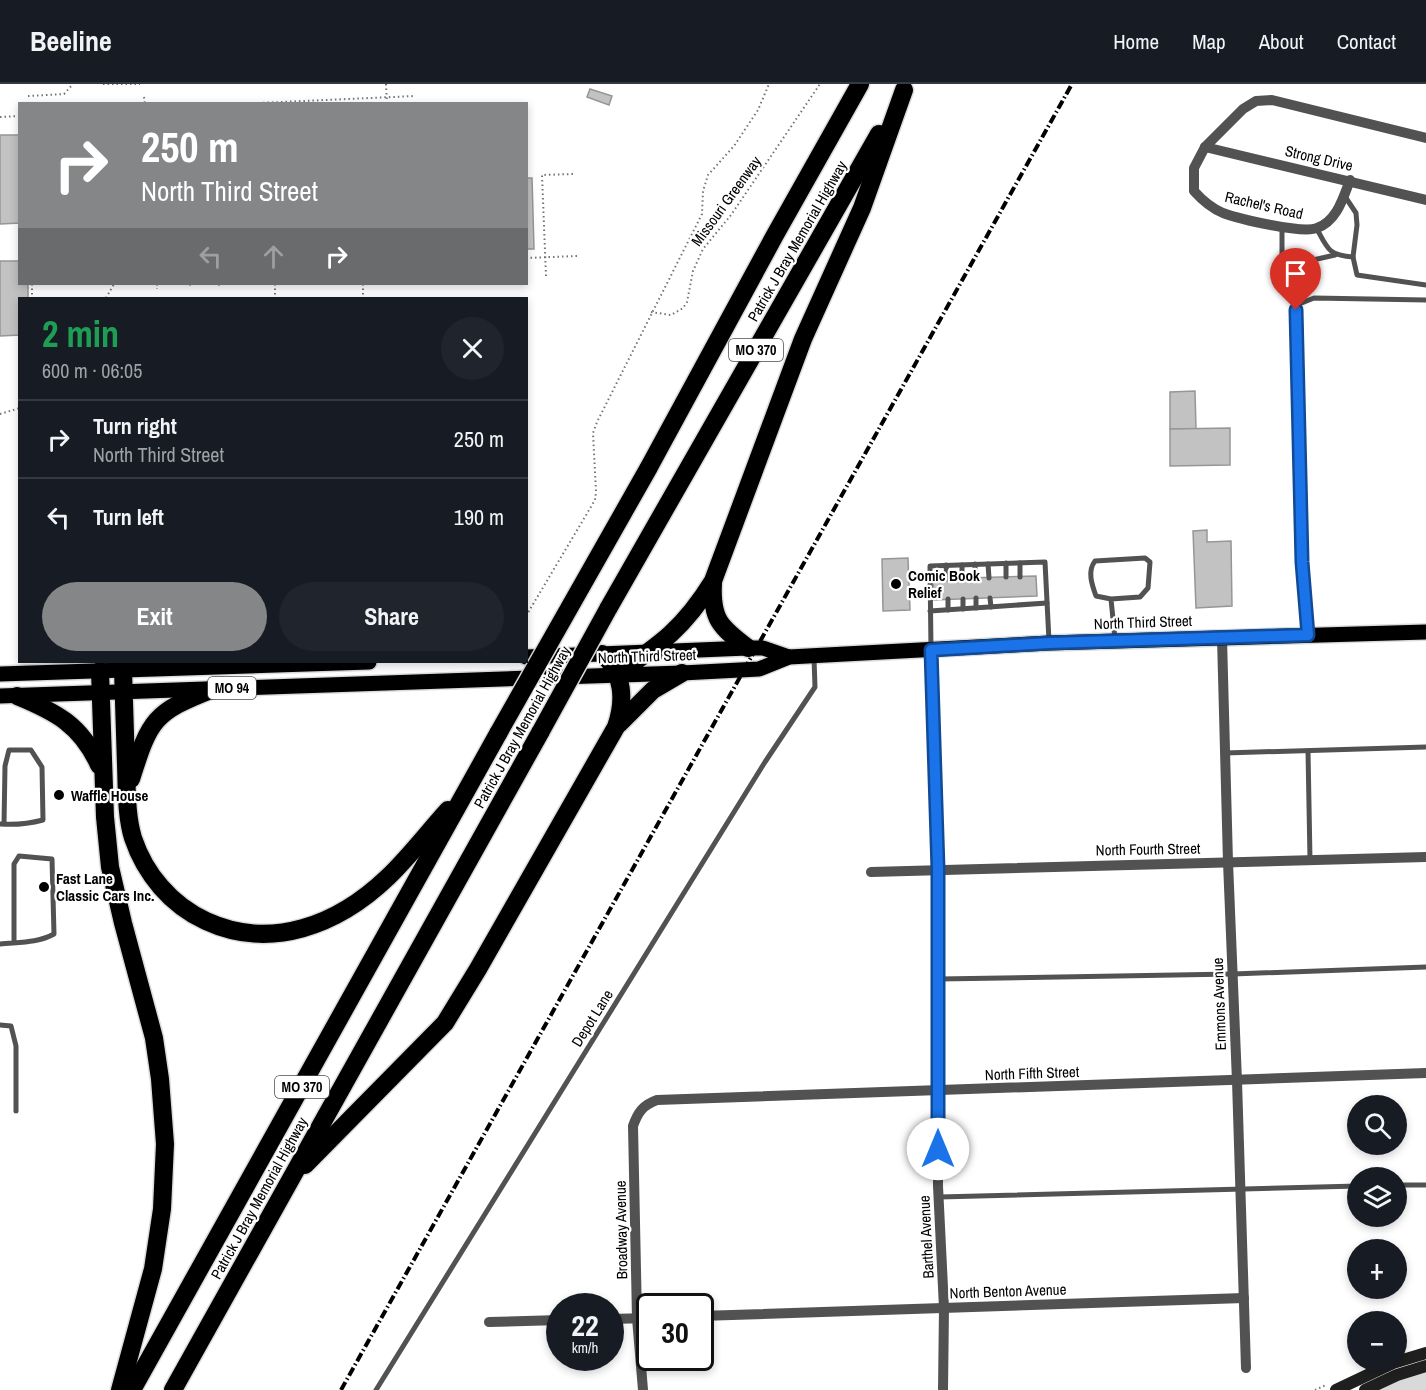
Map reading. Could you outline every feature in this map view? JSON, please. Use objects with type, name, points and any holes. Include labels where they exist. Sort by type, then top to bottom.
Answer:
[{"type":"highway","name":"Patrick J Bray Memorial Highway","points":[[132,1390],[648,469],[780,225],[860,84]]},
{"type":"highway","name":"Patrick J Bray Memorial Highway","points":[[173,1390],[608,609],[906,87]]},
{"type":"highway","points":[[617,674],[649,653],[685,621],[713,581],[803,339],[862,208],[906,87]]},
{"type":"highway","points":[[713,581],[713,609],[716,617],[730,635],[748,648]]},
{"type":"highway","points":[[289,1181],[445,1023],[478,969],[616,727],[622,704],[617,674],[602,654]]},
{"type":"highway","points":[[123,670],[127,792],[133,836],[151,873],[168,894],[193,915],[216,926],[237,932],[262,935],[285,933],[310,928],[350,908],[389,876],[471,784]]},
{"type":"highway","points":[[100,671],[102,772],[110,867],[120,914],[154,1038],[165,1144],[162,1209],[153,1269],[120,1390]]},
{"type":"highway","points":[[616,727],[653,690],[682,673]]},
{"type":"highway","points":[[127,792],[151,726],[171,708],[186,699],[213,689]]},
{"type":"highway","points":[[9,696],[45,707],[74,726],[92,750],[102,772]]},
{"type":"main road","name":"North Third Street","points":[[528,657],[763,648],[789,657],[814,657],[1049,643],[1426,632]]},
{"type":"main road","name":"North Third Street","points":[[9,696],[682,673],[759,669],[789,657]]},
{"type":"main road","name":"MO 94","points":[[0,674],[338,663]]},
{"type":"main road","points":[[1336,1390],[1393,1363],[1426,1353]]},
{"type":"main road","points":[[1365,1390],[1397,1375],[1426,1366]]},
{"type":"street","name":"Rachel's Road","points":[[1350,180],[1336,212],[1329,221],[1317,229],[1302,230],[1222,213],[1205,202],[1194,191],[1194,168],[1205,147],[1243,109],[1256,101],[1272,99],[1426,138]]},
{"type":"street","name":"Strong Drive","points":[[1205,147],[1426,200]]},
{"type":"street","name":"Emmons Avenue","points":[[1222,638],[1246,1368]]},
{"type":"street","name":"Barthel Avenue","points":[[931,650],[938,869],[939,1197],[944,1308],[943,1390]]},
{"type":"street","name":"North Fourth Street","points":[[871,872],[1426,857]]},
{"type":"street","name":"North Fifth Street","points":[[642,1108],[657,1100],[1426,1074]]},
{"type":"street","name":"Broadway Avenue","points":[[637,1293],[633,1126],[642,1108]]},
{"type":"street","name":"North Benton Avenue","points":[[714,1316],[1244,1298]]},
{"type":"street","points":[[489,1322],[546,1320]]},
{"type":"street","name":"Broadway Avenue","points":[[642,1371],[643,1390]]},
{"type":"lane","points":[[1344,195],[1356,213],[1357,225],[1353,257],[1357,275],[1426,285]]},
{"type":"lane","points":[[1282,226],[1282,256],[1288,262],[1304,262],[1335,255],[1353,257]]},
{"type":"lane","points":[[1317,229],[1327,248],[1335,255]]},
{"type":"lane","points":[[1308,635],[1302,562],[1296,310],[1299,304],[1314,298],[1426,300]]},
{"type":"lane","points":[[1145,558],[1150,562],[1148,588],[1140,597],[1111,599],[1096,596],[1091,582],[1092,565],[1095,561],[1145,558]]},
{"type":"lane","points":[[931,650],[930,566],[946,565],[1045,562],[1049,643]]},
{"type":"lane","points":[[1006,563],[1006,577]]},
{"type":"lane","points":[[1020,563],[1020,577]]},
{"type":"lane","points":[[975,564],[975,578]]},
{"type":"lane","points":[[988,564],[989,578]]},
{"type":"lane","points":[[946,565],[947,579]]},
{"type":"lane","points":[[962,565],[962,579]]},
{"type":"lane","points":[[1007,597],[1007,606]]},
{"type":"lane","points":[[1021,597],[1021,605]]},
{"type":"lane","points":[[963,598],[963,609]]},
{"type":"lane","points":[[976,598],[976,608]]},
{"type":"lane","points":[[990,598],[991,607]]},
{"type":"lane","points":[[948,599],[948,610]]},
{"type":"lane","points":[[1111,599],[1116,641]]},
{"type":"lane","points":[[930,611],[1047,603]]},
{"type":"lane","name":"Depot Lane","points":[[375,1390],[765,762],[815,687],[814,657]]},
{"type":"lane","points":[[1225,753],[1426,747]]},
{"type":"lane","points":[[9,750],[31,750],[42,767],[43,820],[26,825],[2,824],[5,766],[9,750]]},
{"type":"lane","points":[[1308,751],[1310,859]]},
{"type":"lane","points":[[0,944],[14,943],[43,940],[54,934],[52,859],[20,856],[14,864],[14,943]]},
{"type":"lane","points":[[938,979],[1426,968]]},
{"type":"lane","points":[[0,1025],[11,1026],[16,1046],[16,1112]]},
{"type":"lane","points":[[1407,1185],[1426,1185]]},
{"type":"lane","points":[[939,1197],[1347,1186]]},
{"type":"path","points":[[28,96],[64,94],[73,84]]},
{"type":"path","points":[[103,84],[140,84]]},
{"type":"path","points":[[386,84],[387,102]]},
{"type":"path","name":"Missouri Greenway","points":[[528,613],[595,500],[593,433],[651,312],[702,214],[703,191],[708,175],[734,146],[758,110],[770,84]]},
{"type":"path","name":"Missouri Greenway","points":[[651,312],[670,315],[683,308],[687,302],[693,271],[703,249],[731,215],[820,84]]},
{"type":"path","points":[[286,102],[415,96]]},
{"type":"path","points":[[144,97],[144,102]]},
{"type":"path","points":[[0,117],[18,116]]},
{"type":"path","points":[[546,276],[542,175],[573,174]]},
{"type":"path","points":[[528,258],[577,256]]},
{"type":"path","points":[[32,285],[32,295]]},
{"type":"path","points":[[0,414],[18,409]]},
{"type":"shaded area","points":[[1426,1366],[1426,1390],[1365,1390]]},
{"type":"building","points":[[590,89],[612,96],[609,105],[587,97]]},
{"type":"building","points":[[0,135],[18,135],[18,223],[0,224]]},
{"type":"building","points":[[528,178],[532,178],[534,249],[528,249]]},
{"type":"building","points":[[0,261],[18,261],[18,285],[28,285],[28,297],[18,297],[18,335],[0,336]]},
{"type":"building","points":[[1195,391],[1196,429],[1170,429],[1170,392]]},
{"type":"building","points":[[1230,428],[1230,465],[1170,466],[1170,429]]},
{"type":"building","points":[[1207,530],[1207,542],[1231,541],[1232,606],[1196,608],[1193,531]]},
{"type":"building","name":"Comic Book Relief","points":[[908,558],[910,610],[883,611],[882,559]]},
{"type":"building","points":[[1036,576],[1037,596],[934,600],[933,579]]},
{"type":"railway","points":[[341,1390],[1072,84]]},
{"type":"place","name":"Comic Book Relief","points":[[896,584]]},
{"type":"place","name":"Waffle House","points":[[59,795]]},
{"type":"place","name":"Fast Lane Classic Cars Inc.","points":[[44,887]]},
{"type":"route","points":[[938,1149],[938,869],[931,650],[1049,643],[1308,635],[1302,562],[1296,310]]}]
